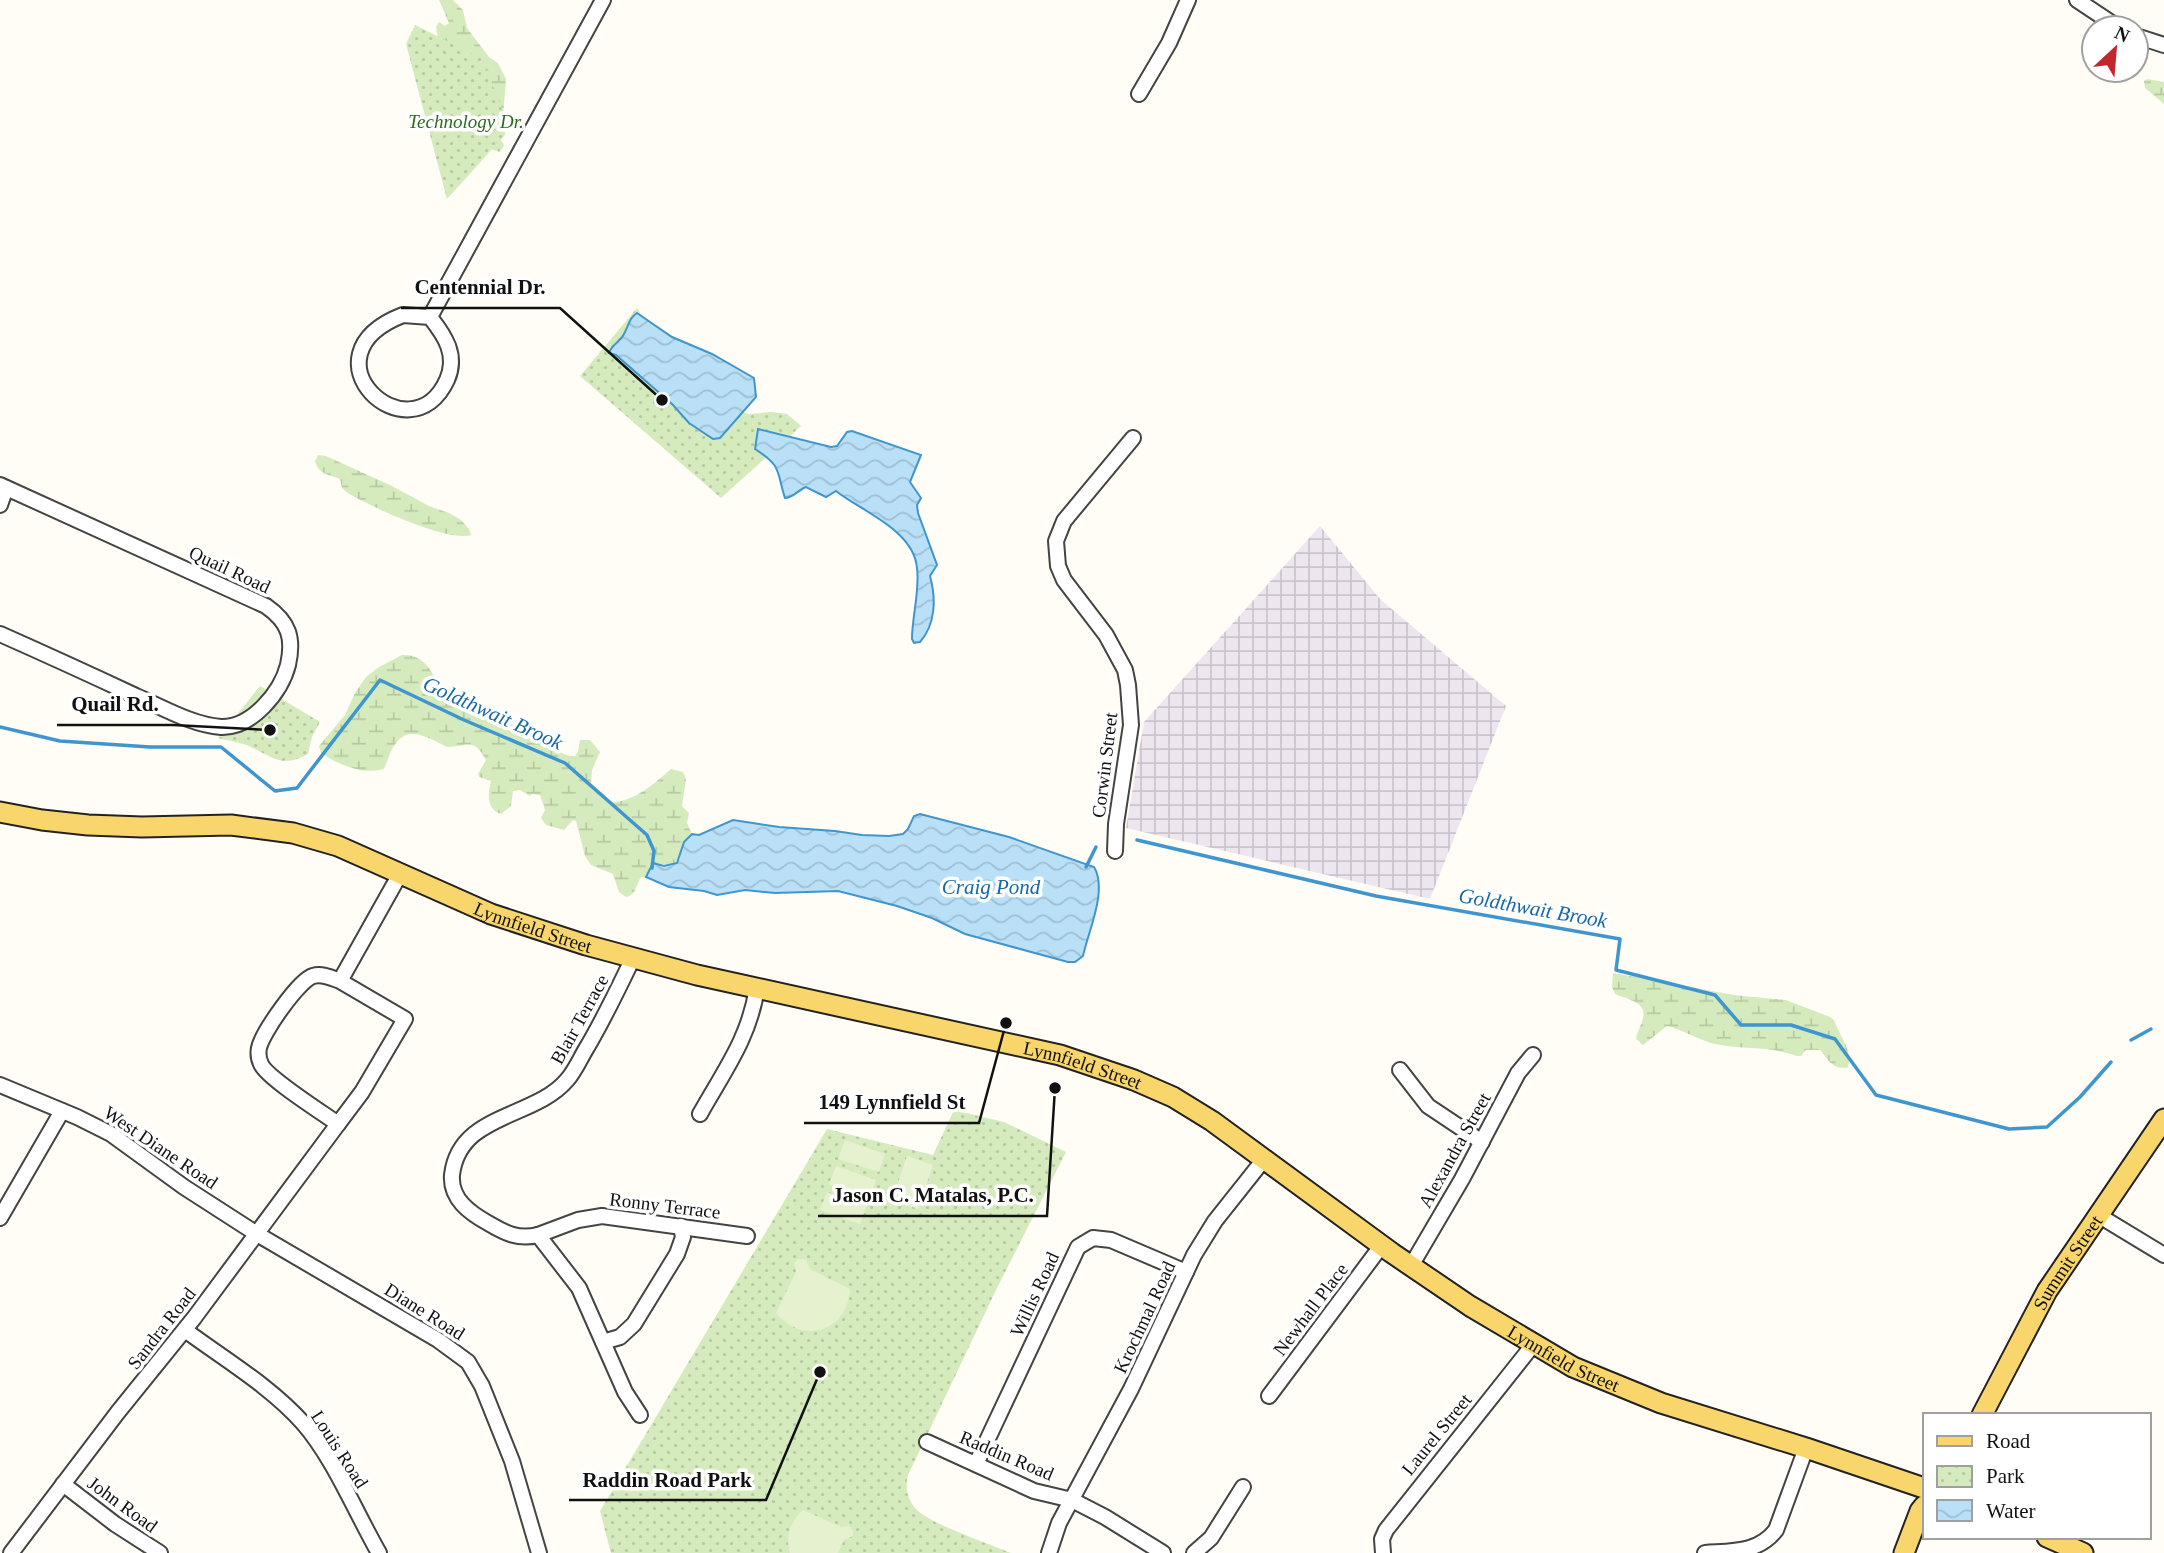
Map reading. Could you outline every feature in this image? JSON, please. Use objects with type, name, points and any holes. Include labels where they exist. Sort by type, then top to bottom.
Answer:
[{"type":"main road","name":"Lynnfield Street","points":[[0,812],[88,825],[232,825],[271,829],[338,846],[491,914],[538,931],[697,975],[1060,1055],[1134,1080],[1173,1097],[1212,1121],[1411,1266],[1470,1306],[1573,1367],[1635,1394],[1923,1488]]},
{"type":"main road","name":"Summit Street","points":[[1983,1413],[2047,1291],[2164,1119]]},
{"type":"main road","points":[[1904,1553],[1923,1507]]},
{"type":"main road","points":[[2048,1543],[2084,1553]]},
{"type":"street","points":[[430,317],[603,0]]},
{"type":"street","points":[[1139,94],[1168,43],[1188,0]]},
{"type":"street","points":[[2077,0],[2098,14]]},
{"type":"street","points":[[403,315],[430,317],[443,333],[451,350],[451,371],[443,388],[429,403],[406,410],[388,406],[373,396],[362,381],[359,357],[362,348],[386,322],[403,315]]},
{"type":"street","name":"Corwin Street","points":[[1115,851],[1116,824],[1131,725],[1128,685],[1125,670],[1106,635],[1064,580],[1058,566],[1056,541],[1064,521],[1133,438]]},
{"type":"street","points":[[0,505],[3,487]]},
{"type":"street","name":"Quail Road","points":[[0,634],[169,710],[222,727],[247,720],[258,711],[279,685],[290,654],[286,626],[279,615],[266,606],[3,487]]},
{"type":"street","points":[[338,1124],[265,1070],[259,1054],[263,1039],[294,992],[305,981],[312,976],[321,975],[340,981],[400,874]]},
{"type":"street","name":"Blair Terrace","points":[[538,1235],[518,1237],[505,1233],[460,1203],[452,1183],[455,1161],[475,1133],[551,1093],[569,1078],[605,1017],[632,958]]},
{"type":"street","name":"Sandra Road","points":[[10,1553],[257,1234],[362,1092],[405,1019],[340,981]]},
{"type":"street","points":[[700,1114],[746,1033],[753,1014],[757,988]]},
{"type":"street","name":"Alexandra Street","points":[[1411,1266],[1518,1073],[1533,1055]]},
{"type":"street","points":[[1400,1070],[1428,1106],[1482,1142]]},
{"type":"street","name":"West Diane Road","points":[[0,1085],[111,1134],[184,1187],[257,1234]]},
{"type":"street","points":[[0,1218],[62,1111]]},
{"type":"street","name":"Krochmal Road","points":[[1049,1553],[1059,1523],[1131,1389],[1186,1272],[1215,1221],[1265,1158]]},
{"type":"street","points":[[2098,1214],[2164,1255]]},
{"type":"street","name":"Ronny Terrace","points":[[538,1235],[590,1216],[611,1216],[747,1236]]},
{"type":"street","points":[[603,1342],[620,1337],[635,1324],[677,1254],[682,1237],[681,1226]]},
{"type":"street","name":"Diane Road","points":[[257,1234],[404,1319],[468,1362],[482,1386],[512,1461],[539,1553]]},
{"type":"street","points":[[538,1235],[579,1288],[625,1392],[640,1415]]},
{"type":"street","name":"Willis Road","points":[[976,1464],[1078,1247],[1093,1238],[1111,1240],[1186,1272]]},
{"type":"street","name":"Newhall Place","points":[[1269,1396],[1382,1245]]},
{"type":"street","name":"Louis Road","points":[[185,1330],[266,1390],[304,1423],[379,1553]]},
{"type":"street","name":"Laurel Street","points":[[1382,1553],[1382,1539],[1386,1530],[1533,1345]]},
{"type":"street","name":"Raddin Road","points":[[927,1441],[1034,1491],[1072,1500],[1163,1553]]},
{"type":"street","points":[[1705,1553],[1754,1548],[1770,1538],[1776,1530],[1806,1448]]},
{"type":"street","name":"John Road","points":[[63,1484],[115,1524],[160,1553]]},
{"type":"street","points":[[1195,1553],[1211,1538],[1243,1487]]},
{"type":"shaded area","points":[[1320,526],[1380,599],[1506,706],[1430,899],[1126,828],[1144,722]]},
{"type":"green space","points":[[439,0],[453,0],[463,10],[467,28],[489,57],[498,63],[506,79],[501,140],[504,145],[500,152],[490,149],[443,67],[436,27],[439,22],[445,26],[449,23]]},
{"type":"green space","name":"Technology Dr.","points":[[415,25],[483,59],[482,63],[498,97],[505,124],[505,135],[447,199],[406,44]]},
{"type":"green space","points":[[2150,80],[2164,82],[2164,104],[2145,88],[2144,84],[2150,84]]},
{"type":"green space","points":[[637,308],[650,331],[730,409],[749,414],[787,414],[801,426],[721,498],[580,376]]},
{"type":"green space","points":[[318,455],[326,456],[449,513],[461,520],[471,535],[460,536],[428,529],[349,494],[342,488],[340,479],[319,469],[315,461]]},
{"type":"green space","points":[[402,655],[410,655],[427,665],[441,690],[460,694],[483,705],[514,726],[531,729],[566,755],[575,756],[580,740],[590,740],[600,752],[592,770],[591,783],[612,802],[636,795],[671,769],[683,772],[686,779],[682,806],[689,813],[687,823],[692,834],[684,842],[679,859],[672,865],[653,863],[646,877],[641,877],[634,892],[626,897],[619,892],[613,874],[591,865],[585,856],[576,821],[573,820],[564,830],[546,825],[541,818],[545,810],[540,795],[530,796],[520,790],[513,791],[511,806],[501,814],[496,812],[490,805],[491,781],[479,777],[478,774],[486,760],[478,748],[470,744],[447,747],[421,735],[408,735],[402,737],[394,746],[384,769],[376,771],[351,768],[321,753],[319,746],[345,715],[366,677]]},
{"type":"green space","points":[[260,686],[320,722],[312,737],[308,754],[292,760],[279,760],[247,745],[218,738]]},
{"type":"green space","points":[[1613,973],[1734,995],[1786,1000],[1830,1017],[1847,1048],[1848,1067],[1835,1066],[1820,1050],[1806,1050],[1801,1056],[1797,1056],[1775,1050],[1725,1046],[1667,1026],[1643,1045],[1636,1039],[1642,1020],[1642,1008],[1639,1004],[1615,994],[1612,987]]},
{"type":"green space","points":[[954,1110],[1004,1122],[1066,1152],[996,1290],[907,1480],[909,1498],[924,1515],[1011,1553],[611,1553],[600,1511],[827,1129],[933,1155]]},
{"type":"green space","points":[[845,1140],[885,1154],[879,1172],[838,1159]]},
{"type":"green space","points":[[907,1156],[933,1165],[918,1209],[892,1200]]},
{"type":"green space","points":[[836,1166],[876,1180],[870,1199],[829,1184]]},
{"type":"green space","points":[[827,1192],[867,1205],[860,1224],[820,1210]]},
{"type":"green space","points":[[799,1259],[806,1259],[810,1269],[850,1289],[841,1315],[833,1324],[822,1329],[799,1329],[776,1313],[796,1272],[794,1263]]},
{"type":"green space","points":[[803,1510],[841,1527],[849,1526],[853,1530],[853,1536],[844,1540],[838,1553],[790,1553],[790,1530]]},
{"type":"water","points":[[637,313],[672,337],[712,354],[754,378],[756,397],[720,438],[713,439],[689,423],[673,405],[616,355],[609,353]]},
{"type":"water","points":[[758,429],[831,447],[837,446],[847,432],[852,431],[921,455],[910,482],[921,498],[917,505],[918,513],[937,565],[930,576],[934,602],[932,619],[920,642],[914,643],[912,639],[918,577],[914,555],[907,543],[885,523],[836,491],[826,497],[806,487],[785,498],[774,465],[755,449]]},
{"type":"water","name":"Craig Pond","points":[[920,814],[1009,837],[1094,867],[1098,876],[1098,899],[1083,956],[1075,962],[1068,962],[965,934],[932,918],[897,906],[838,891],[775,893],[745,890],[717,895],[669,887],[646,877],[653,863],[664,866],[677,863],[684,842],[692,834],[699,835],[733,820],[779,827],[889,836],[903,834],[914,816]]},
{"type":"waterway","name":"Goldthwait Brook","points":[[0,727],[60,741],[150,747],[221,747],[275,791],[297,788],[380,680],[464,720],[565,763],[647,835],[654,851],[652,868]]},
{"type":"waterway","name":"Goldthwait Brook","points":[[1137,840],[1376,896],[1620,939],[1616,970],[1715,995],[1741,1025],[1791,1025],[1835,1039],[1876,1095],[2009,1129],[2047,1127],[2080,1097],[2111,1062]]},
{"type":"waterway","name":"Goldthwait Brook","points":[[1086,867],[1096,847]]},
{"type":"waterway","name":"Goldthwait Brook","points":[[2131,1040],[2151,1029]]},
{"type":"place","name":"Centennial Dr.","points":[[662,400]]},
{"type":"place","name":"Quail Rd.","points":[[270,730]]},
{"type":"place","name":"149 Lynnfield St","points":[[1006,1023]]},
{"type":"place","name":"Jason C. Matalas, P.C.","points":[[1055,1088]]},
{"type":"place","name":"Raddin Road Park","points":[[820,1372]]}]
